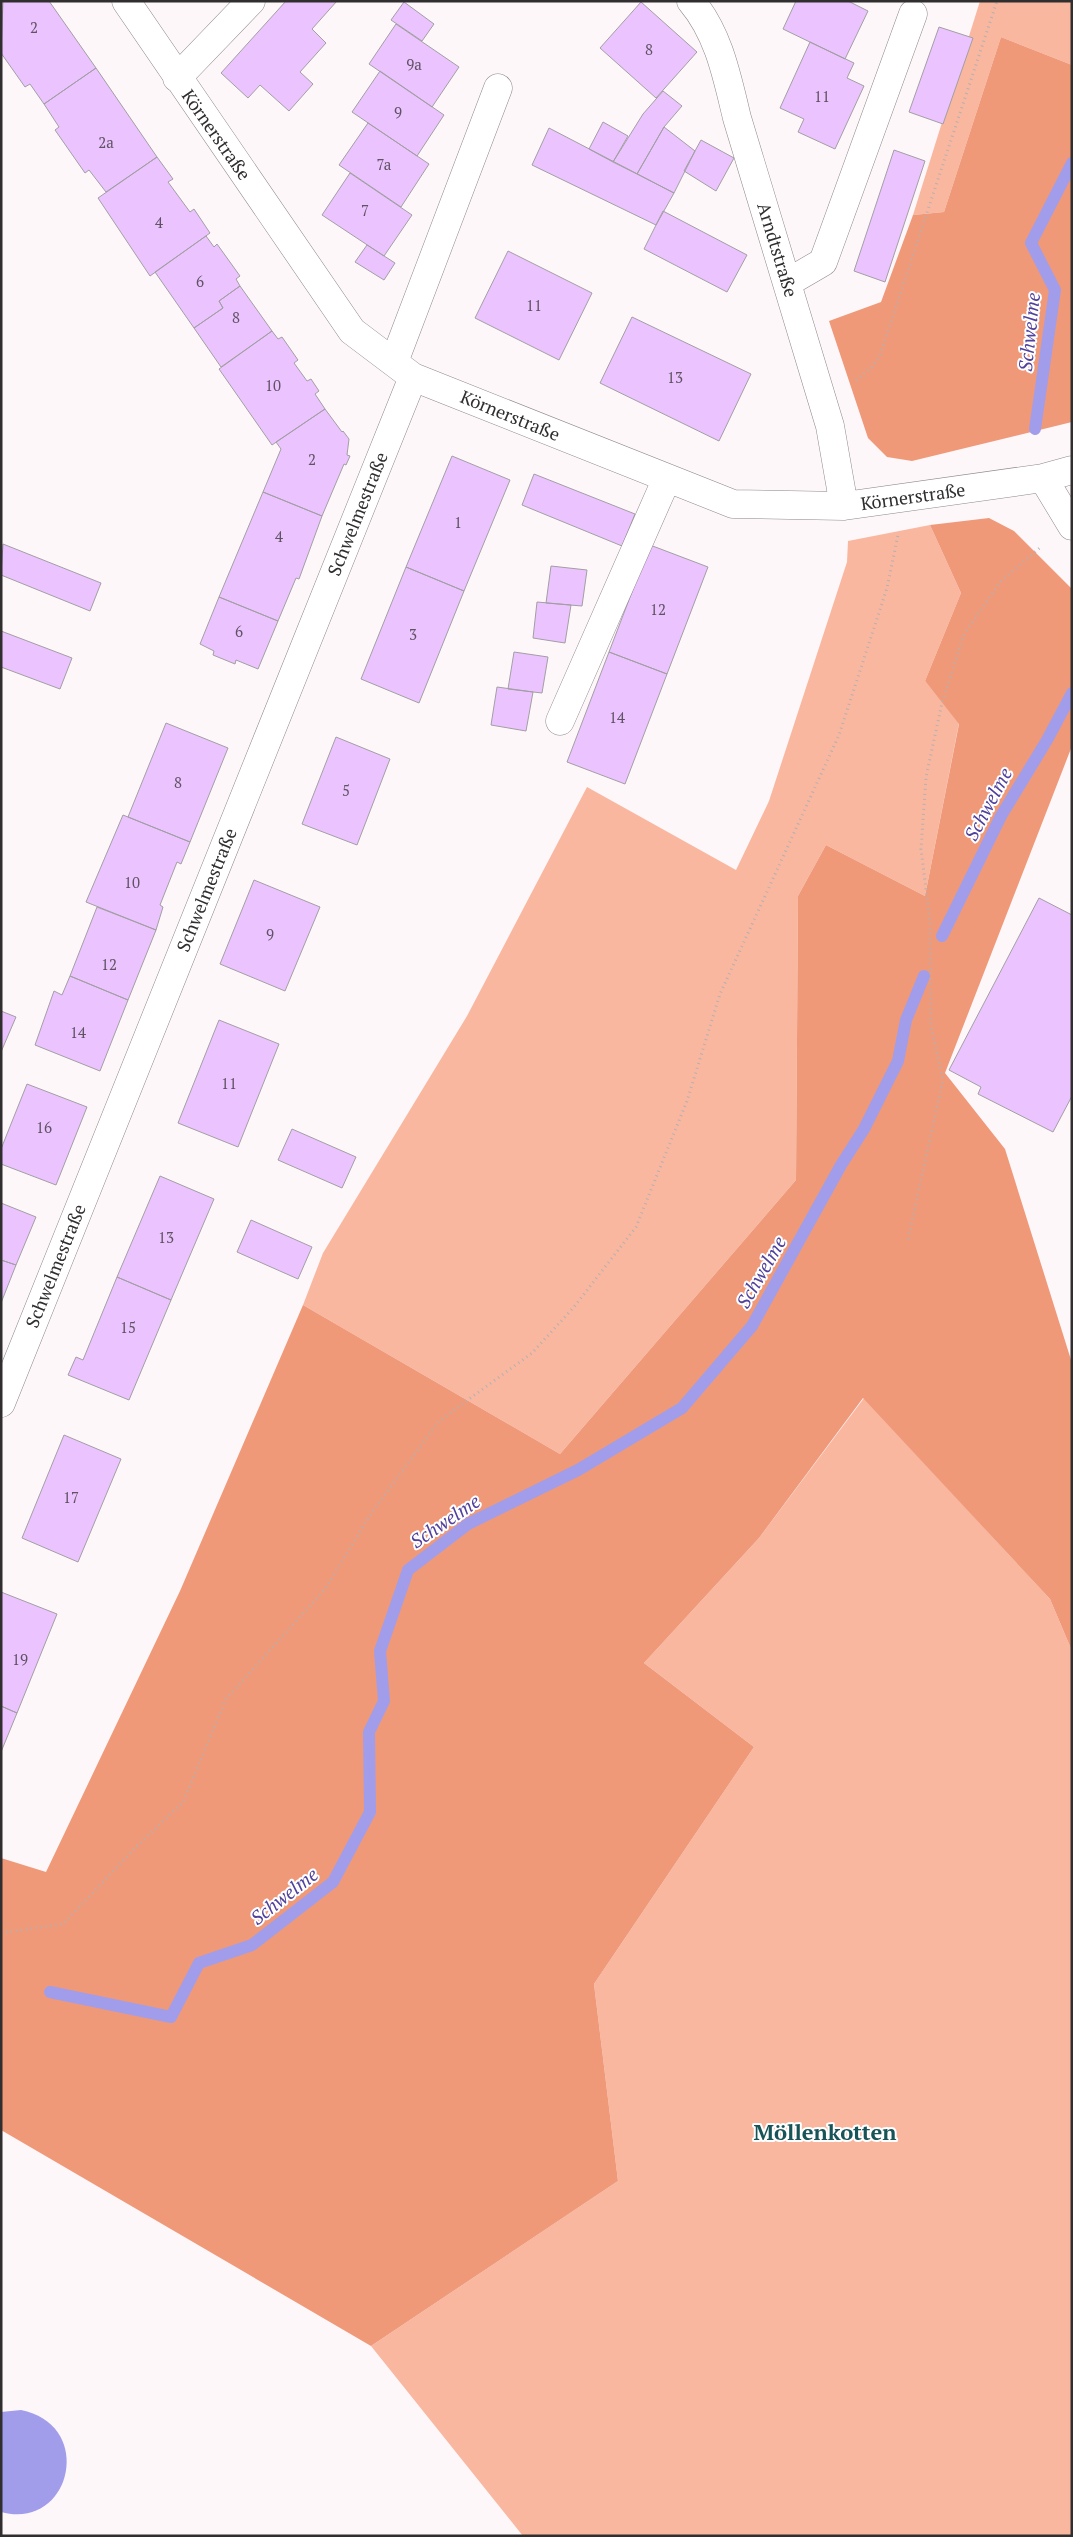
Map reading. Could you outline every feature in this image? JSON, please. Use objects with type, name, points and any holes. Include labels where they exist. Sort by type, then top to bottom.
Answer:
[{"type":"street","name":"Körnerstraße","points":[[126,1],[352,331],[404,370],[733,504],[844,506],[1043,478],[1072,470]]},
{"type":"street","points":[[177,78],[251,1]]},
{"type":"street","name":"Arndtstraße","points":[[691,1],[711,30],[724,66],[737,118],[830,426],[844,506]]},
{"type":"street","points":[[787,283],[823,262],[913,14]]},
{"type":"street","name":"Schwelmestraße","points":[[1,1403],[404,370],[498,88]]},
{"type":"street","points":[[560,721],[667,478]]},
{"type":"street","points":[[1043,478],[1072,526]]},
{"type":"path","points":[[821,395],[858,379],[872,367],[880,355],[997,1]]},
{"type":"path","points":[[1,1933],[63,1924],[136,1846],[183,1802],[226,1700],[325,1589],[372,1512],[439,1421],[532,1354],[574,1307],[636,1228],[687,1101],[720,994],[838,736],[887,588],[906,498]]},
{"type":"path","points":[[908,1239],[943,1080],[931,1027],[930,922],[921,849],[926,777],[942,703],[964,634],[1001,580],[1043,545]]},
{"type":"shaded area","points":[[980,1],[1072,1],[1072,65],[1001,37],[944,212],[913,215]]},
{"type":"shaded area","points":[[1001,37],[1072,65],[1072,422],[912,461],[887,457],[868,438],[829,321],[881,302],[913,215],[944,212]]},
{"type":"shaded area","points":[[989,518],[1014,531],[1072,589],[1072,746],[945,1073],[1005,1149],[1072,1363],[1072,1651],[1050,1599],[863,1398],[759,1538],[644,1663],[754,1747],[594,1984],[618,2181],[371,2346],[1,2130],[1,1858],[46,1872],[180,1591],[303,1305],[560,1454],[796,1180],[798,896],[826,845],[925,896],[959,724],[925,681],[961,593],[930,525]]},
{"type":"shaded area","points":[[930,525],[961,593],[925,681],[959,723],[925,896],[826,845],[798,896],[796,1180],[560,1454],[303,1305],[323,1253],[467,1016],[587,787],[736,870],[769,801],[847,562],[848,541]]},
{"type":"shaded area","points":[[864,1398],[1050,1599],[1072,1651],[1072,2536],[523,2536],[371,2346],[618,2181],[594,1984],[754,1747],[644,1663],[759,1538]]},
{"type":"shaded area","points":[[21,2410],[45,2419],[59,2435],[66,2454],[65,2474],[58,2492],[44,2506],[25,2514],[1,2512],[1,2412]]},
{"type":"building","points":[[3,1],[49,1],[96,68],[44,104],[30,84],[25,87],[1,53]]},
{"type":"building","points":[[286,1],[337,1],[312,29],[326,43],[300,72],[313,84],[289,111],[260,85],[248,98],[221,73]]},
{"type":"building","points":[[796,1],[848,1],[868,11],[845,59],[783,29]]},
{"type":"building","points":[[404,2],[434,24],[422,41],[391,20]]},
{"type":"building","points":[[641,2],[697,52],[656,98],[600,48]]},
{"type":"building","points":[[396,24],[459,67],[432,107],[369,64]]},
{"type":"building","points":[[939,27],[973,38],[943,124],[909,112]]},
{"type":"building","points":[[810,42],[854,63],[847,78],[864,86],[835,149],[798,132],[804,119],[780,108]]},
{"type":"building","points":[[96,68],[157,157],[106,192],[89,170],[85,173],[55,130],[59,127],[44,104]]},
{"type":"building","points":[[380,71],[444,115],[417,156],[352,112]]},
{"type":"building","points":[[663,91],[682,106],[664,127],[637,174],[613,162],[643,114]]},
{"type":"building","points":[[603,122],[628,136],[613,162],[589,149]]},
{"type":"building","points":[[368,123],[429,164],[401,207],[339,165]]},
{"type":"building","points":[[664,127],[695,151],[674,193],[637,174]]},
{"type":"building","points":[[549,128],[674,193],[656,225],[532,165]]},
{"type":"building","points":[[701,140],[734,158],[716,191],[684,171]]},
{"type":"building","points":[[894,150],[925,161],[885,282],[854,271]]},
{"type":"building","points":[[157,157],[173,179],[168,182],[190,212],[194,209],[210,233],[150,276],[98,198]]},
{"type":"building","points":[[350,173],[412,215],[384,256],[322,215]]},
{"type":"building","points":[[663,211],[747,255],[727,292],[644,249]]},
{"type":"building","points":[[206,236],[214,247],[217,244],[240,276],[236,279],[240,286],[219,301],[223,308],[194,328],[155,272]]},
{"type":"building","points":[[367,245],[395,263],[384,280],[355,262]]},
{"type":"building","points":[[508,251],[592,293],[559,360],[475,318]]},
{"type":"building","points":[[240,286],[272,331],[221,367],[194,328],[223,308],[219,301]]},
{"type":"building","points":[[632,317],[751,374],[719,441],[600,383]]},
{"type":"building","points":[[272,331],[278,339],[282,337],[298,360],[294,363],[307,381],[311,379],[319,391],[315,394],[325,409],[272,445],[219,369]]},
{"type":"building","points":[[325,409],[349,439],[347,455],[350,456],[346,465],[344,464],[322,516],[263,492],[281,449],[276,442]]},
{"type":"building","points":[[452,456],[510,480],[464,591],[406,567]]},
{"type":"building","points":[[534,474],[635,514],[622,546],[522,505]]},
{"type":"building","points":[[263,492],[322,516],[299,579],[296,578],[278,621],[219,597]]},
{"type":"building","points":[[3,544],[101,583],[90,611],[1,575]]},
{"type":"building","points":[[650,545],[708,567],[667,674],[609,652]]},
{"type":"building","points":[[551,566],[587,570],[582,606],[546,603]]},
{"type":"building","points":[[406,567],[464,591],[419,703],[361,679]]},
{"type":"building","points":[[219,597],[278,621],[258,669],[236,660],[235,664],[213,655],[214,651],[200,644]]},
{"type":"building","points":[[537,602],[571,605],[565,643],[533,638]]},
{"type":"building","points":[[1,631],[72,658],[60,689],[1,667]]},
{"type":"building","points":[[514,652],[548,657],[542,693],[508,689]]},
{"type":"building","points":[[609,652],[667,674],[625,784],[567,762]]},
{"type":"building","points":[[497,687],[533,692],[526,731],[491,725]]},
{"type":"building","points":[[166,723],[228,748],[190,842],[128,817]]},
{"type":"building","points":[[336,737],[390,759],[357,845],[302,824]]},
{"type":"building","points":[[123,815],[190,842],[181,864],[177,862],[160,905],[163,907],[156,930],[86,902]]},
{"type":"building","points":[[254,880],[320,907],[285,991],[220,964]]},
{"type":"building","points":[[1039,898],[1072,915],[1072,1096],[1053,1132],[978,1094],[981,1087],[949,1070]]},
{"type":"building","points":[[97,907],[156,930],[128,1000],[70,976]]},
{"type":"building","points":[[70,976],[128,1000],[100,1071],[35,1045],[54,991],[62,995]]},
{"type":"building","points":[[1,1011],[16,1017],[1,1052]]},
{"type":"building","points":[[219,1020],[279,1044],[238,1147],[178,1123]]},
{"type":"building","points":[[27,1084],[87,1107],[56,1185],[1,1164],[1,1149]]},
{"type":"building","points":[[292,1129],[356,1157],[342,1188],[278,1160]]},
{"type":"building","points":[[160,1176],[214,1199],[171,1300],[117,1277]]},
{"type":"building","points":[[1,1203],[36,1217],[16,1265],[1,1260]]},
{"type":"building","points":[[251,1220],[312,1247],[298,1279],[237,1252]]},
{"type":"building","points":[[1,1260],[16,1265],[1,1303]]},
{"type":"building","points":[[117,1277],[171,1300],[129,1400],[68,1375],[76,1357],[83,1360]]},
{"type":"building","points":[[64,1435],[121,1459],[78,1562],[22,1538]]},
{"type":"building","points":[[1,1592],[57,1614],[17,1713],[1,1706]]},
{"type":"building","points":[[1,1706],[17,1713],[1,1752]]},
{"type":"waterway","name":"Schwelme","points":[[1035,429],[1055,290],[1031,243],[1072,163]]},
{"type":"waterway","name":"Schwelme","points":[[942,936],[1001,816],[1047,740],[1072,693]]},
{"type":"waterway","name":"Schwelme","points":[[50,1992],[171,2017],[199,1963],[252,1945],[333,1882],[370,1812],[369,1732],[384,1701],[380,1651],[408,1570],[468,1524],[578,1470],[682,1408],[752,1326],[841,1165],[864,1129],[898,1061],[906,1020],[924,976]]},
{"type":"district","name":"Möllenkotten","points":[[825,2132]]}]
